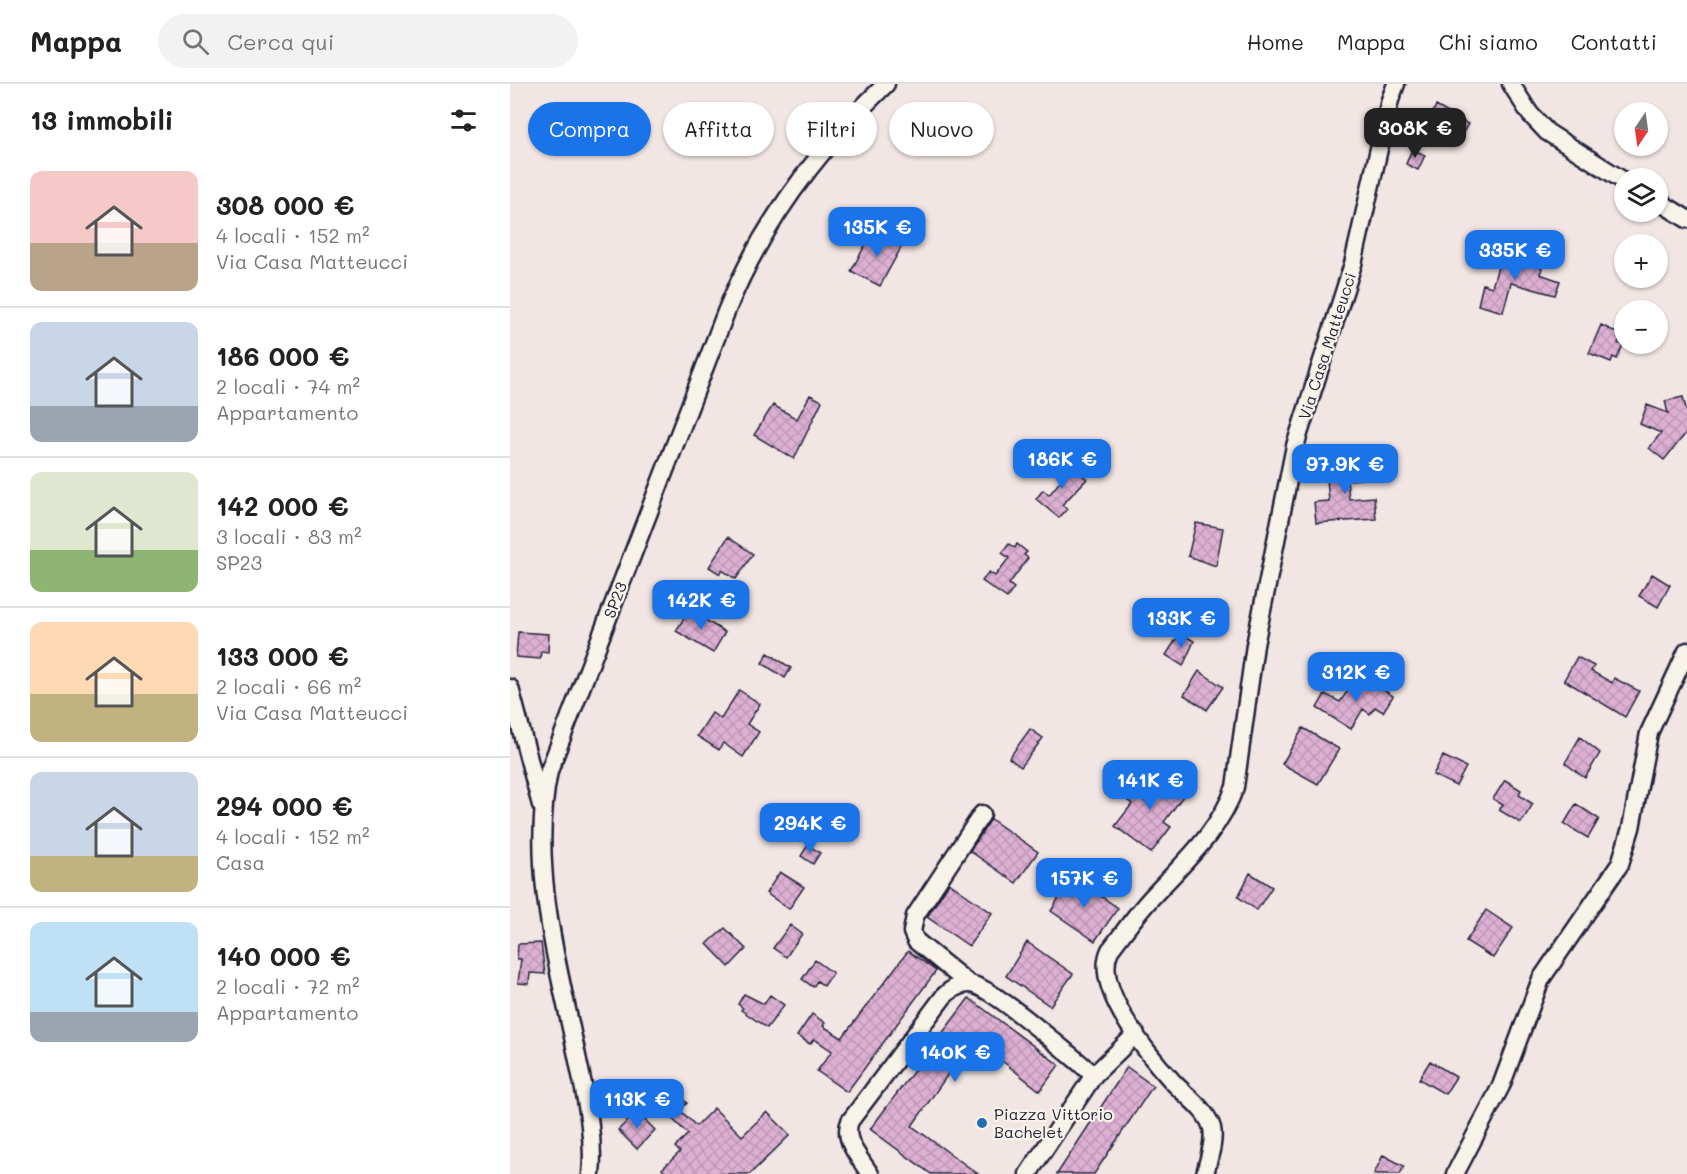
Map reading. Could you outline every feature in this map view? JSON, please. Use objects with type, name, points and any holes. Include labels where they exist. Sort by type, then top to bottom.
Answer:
[{"type":"street","name":"SP23","points":[[594,1173],[589,1117],[545,898],[543,815],[556,749],[745,268],[771,220],[808,168],[844,125],[886,84]]},
{"type":"street","name":"Via Casa Matteucci","points":[[1205,1174],[1212,1139],[1208,1120],[1162,1070],[1136,1034],[1109,988],[1105,971],[1106,960],[1110,950],[1151,898],[1210,834],[1228,804],[1235,787],[1255,645],[1295,446],[1348,284],[1390,100],[1396,84]]},
{"type":"street","points":[[1511,84],[1530,114],[1547,132],[1614,175]]},
{"type":"street","points":[[1668,207],[1687,219]]},
{"type":"street","points":[[1455,1174],[1501,1086],[1541,979],[1620,864],[1629,836],[1652,726],[1687,651]]},
{"type":"street","points":[[510,688],[543,815]]},
{"type":"street","points":[[982,814],[915,916],[912,926],[916,941],[969,984],[990,993],[1094,1075]]},
{"type":"street","points":[[870,1174],[849,1140],[847,1131],[850,1121],[944,996],[956,987],[969,984]]},
{"type":"street","points":[[1028,1174],[1094,1075],[1136,1034]]},
{"type":"building","points":[[1436,106],[1468,124],[1456,145],[1424,126]]},
{"type":"building","points":[[1412,149],[1425,155],[1418,170],[1406,164]]},
{"type":"building","points":[[873,231],[903,244],[880,286],[851,271]]},
{"type":"building","points":[[1502,253],[1535,261],[1533,265],[1542,268],[1540,274],[1560,281],[1555,295],[1511,283],[1503,312],[1478,305],[1483,284],[1492,287]]},
{"type":"building","points":[[1601,325],[1614,331],[1614,354],[1619,354],[1617,359],[1613,357],[1611,362],[1589,353]]},
{"type":"building","points":[[810,395],[822,401],[794,459],[754,435],[773,405],[797,419]]},
{"type":"building","points":[[1683,397],[1687,412],[1687,432],[1664,460],[1649,448],[1661,433],[1640,424],[1647,405],[1668,413],[1665,401]]},
{"type":"building","points":[[1362,455],[1363,479],[1347,480],[1349,499],[1374,497],[1376,519],[1316,523],[1314,502],[1329,501],[1326,469],[1341,468],[1340,456]]},
{"type":"building","points":[[1066,462],[1087,479],[1062,505],[1067,509],[1059,518],[1036,499],[1043,490],[1049,495],[1063,478],[1056,473]]},
{"type":"building","points":[[1196,523],[1223,528],[1216,566],[1188,556]]},
{"type":"building","points":[[728,537],[753,554],[736,579],[722,570],[720,574],[709,567]]},
{"type":"building","points":[[1009,544],[1015,548],[1017,544],[1027,552],[1024,555],[1028,558],[1009,584],[1014,588],[1007,598],[982,581],[989,572],[995,576],[1009,558],[1002,553]]},
{"type":"building","points":[[1652,574],[1670,585],[1658,607],[1639,596]]},
{"type":"building","points":[[689,610],[725,632],[713,653],[676,631]]},
{"type":"building","points":[[518,632],[549,634],[548,652],[541,651],[540,659],[516,657]]},
{"type":"building","points":[[1180,633],[1194,641],[1183,666],[1166,655]]},
{"type":"building","points":[[768,653],[791,668],[785,678],[762,663]]},
{"type":"building","points":[[1577,657],[1594,666],[1591,671],[1612,683],[1614,678],[1639,691],[1625,717],[1564,680]]},
{"type":"building","points":[[1199,671],[1223,687],[1207,710],[1184,695]]},
{"type":"building","points":[[1355,680],[1366,687],[1370,681],[1393,696],[1383,712],[1375,707],[1370,714],[1363,709],[1351,729],[1317,708],[1325,694],[1340,702]]},
{"type":"building","points":[[739,690],[760,704],[747,724],[759,732],[743,757],[723,743],[719,750],[697,736],[712,713],[721,719]]},
{"type":"building","points":[[1303,728],[1339,749],[1318,784],[1282,764]]},
{"type":"building","points":[[1030,729],[1043,738],[1021,767],[1009,758]]},
{"type":"building","points":[[1580,737],[1600,753],[1585,778],[1565,763]]},
{"type":"building","points":[[1443,756],[1466,767],[1456,786],[1433,775]]},
{"type":"building","points":[[1167,772],[1189,788],[1164,822],[1171,827],[1151,853],[1115,826],[1132,804],[1108,786],[1114,778],[1146,802]]},
{"type":"building","points":[[1505,780],[1521,790],[1519,795],[1533,804],[1521,823],[1499,810],[1503,805],[1493,799]]},
{"type":"building","points":[[1576,804],[1599,819],[1588,838],[1564,824]]},
{"type":"building","points":[[991,819],[1038,852],[1016,883],[970,851]]},
{"type":"building","points":[[808,845],[820,853],[813,864],[801,856]]},
{"type":"building","points":[[780,872],[804,887],[789,909],[766,893]]},
{"type":"building","points":[[1250,873],[1272,887],[1257,910],[1238,897]]},
{"type":"building","points":[[1072,876],[1118,908],[1095,941],[1051,911]]},
{"type":"building","points":[[949,883],[992,913],[969,946],[927,917]]},
{"type":"building","points":[[1486,910],[1513,928],[1493,958],[1466,941]]},
{"type":"building","points":[[790,925],[802,934],[786,957],[773,948]]},
{"type":"building","points":[[725,928],[746,949],[729,967],[707,944]]},
{"type":"building","points":[[1027,942],[1073,974],[1050,1006],[1006,976]]},
{"type":"building","points":[[541,943],[545,974],[530,973],[529,984],[518,983],[521,959],[517,959],[518,944]]},
{"type":"building","points":[[908,951],[936,971],[847,1092],[817,1071],[832,1051],[814,1039],[810,1044],[797,1036],[812,1014],[825,1023],[823,1026],[842,1038]]},
{"type":"building","points":[[815,960],[833,973],[824,986],[817,981],[813,987],[802,979]]},
{"type":"building","points":[[744,994],[764,1004],[770,995],[784,1005],[767,1028],[741,1010],[743,1008],[738,1004]]},
{"type":"building","points":[[969,998],[1059,1065],[1040,1091],[973,1038],[912,1126],[978,1174],[931,1174],[870,1129]]},
{"type":"building","points":[[1430,1061],[1456,1077],[1445,1094],[1419,1079]]},
{"type":"building","points":[[1127,1067],[1153,1086],[1094,1174],[1057,1174]]},
{"type":"building","points":[[678,1094],[687,1103],[680,1110],[696,1126],[714,1108],[742,1136],[767,1112],[790,1135],[750,1174],[667,1174],[662,1169],[680,1152],[675,1147],[688,1134],[663,1110]]},
{"type":"building","points":[[637,1112],[655,1130],[637,1149],[618,1130]]},
{"type":"building","points":[[1383,1155],[1404,1166],[1400,1174],[1374,1174]]},
{"type":"place","name":"Piazza Vittorio Bachelet","points":[[982,1123]]}]
